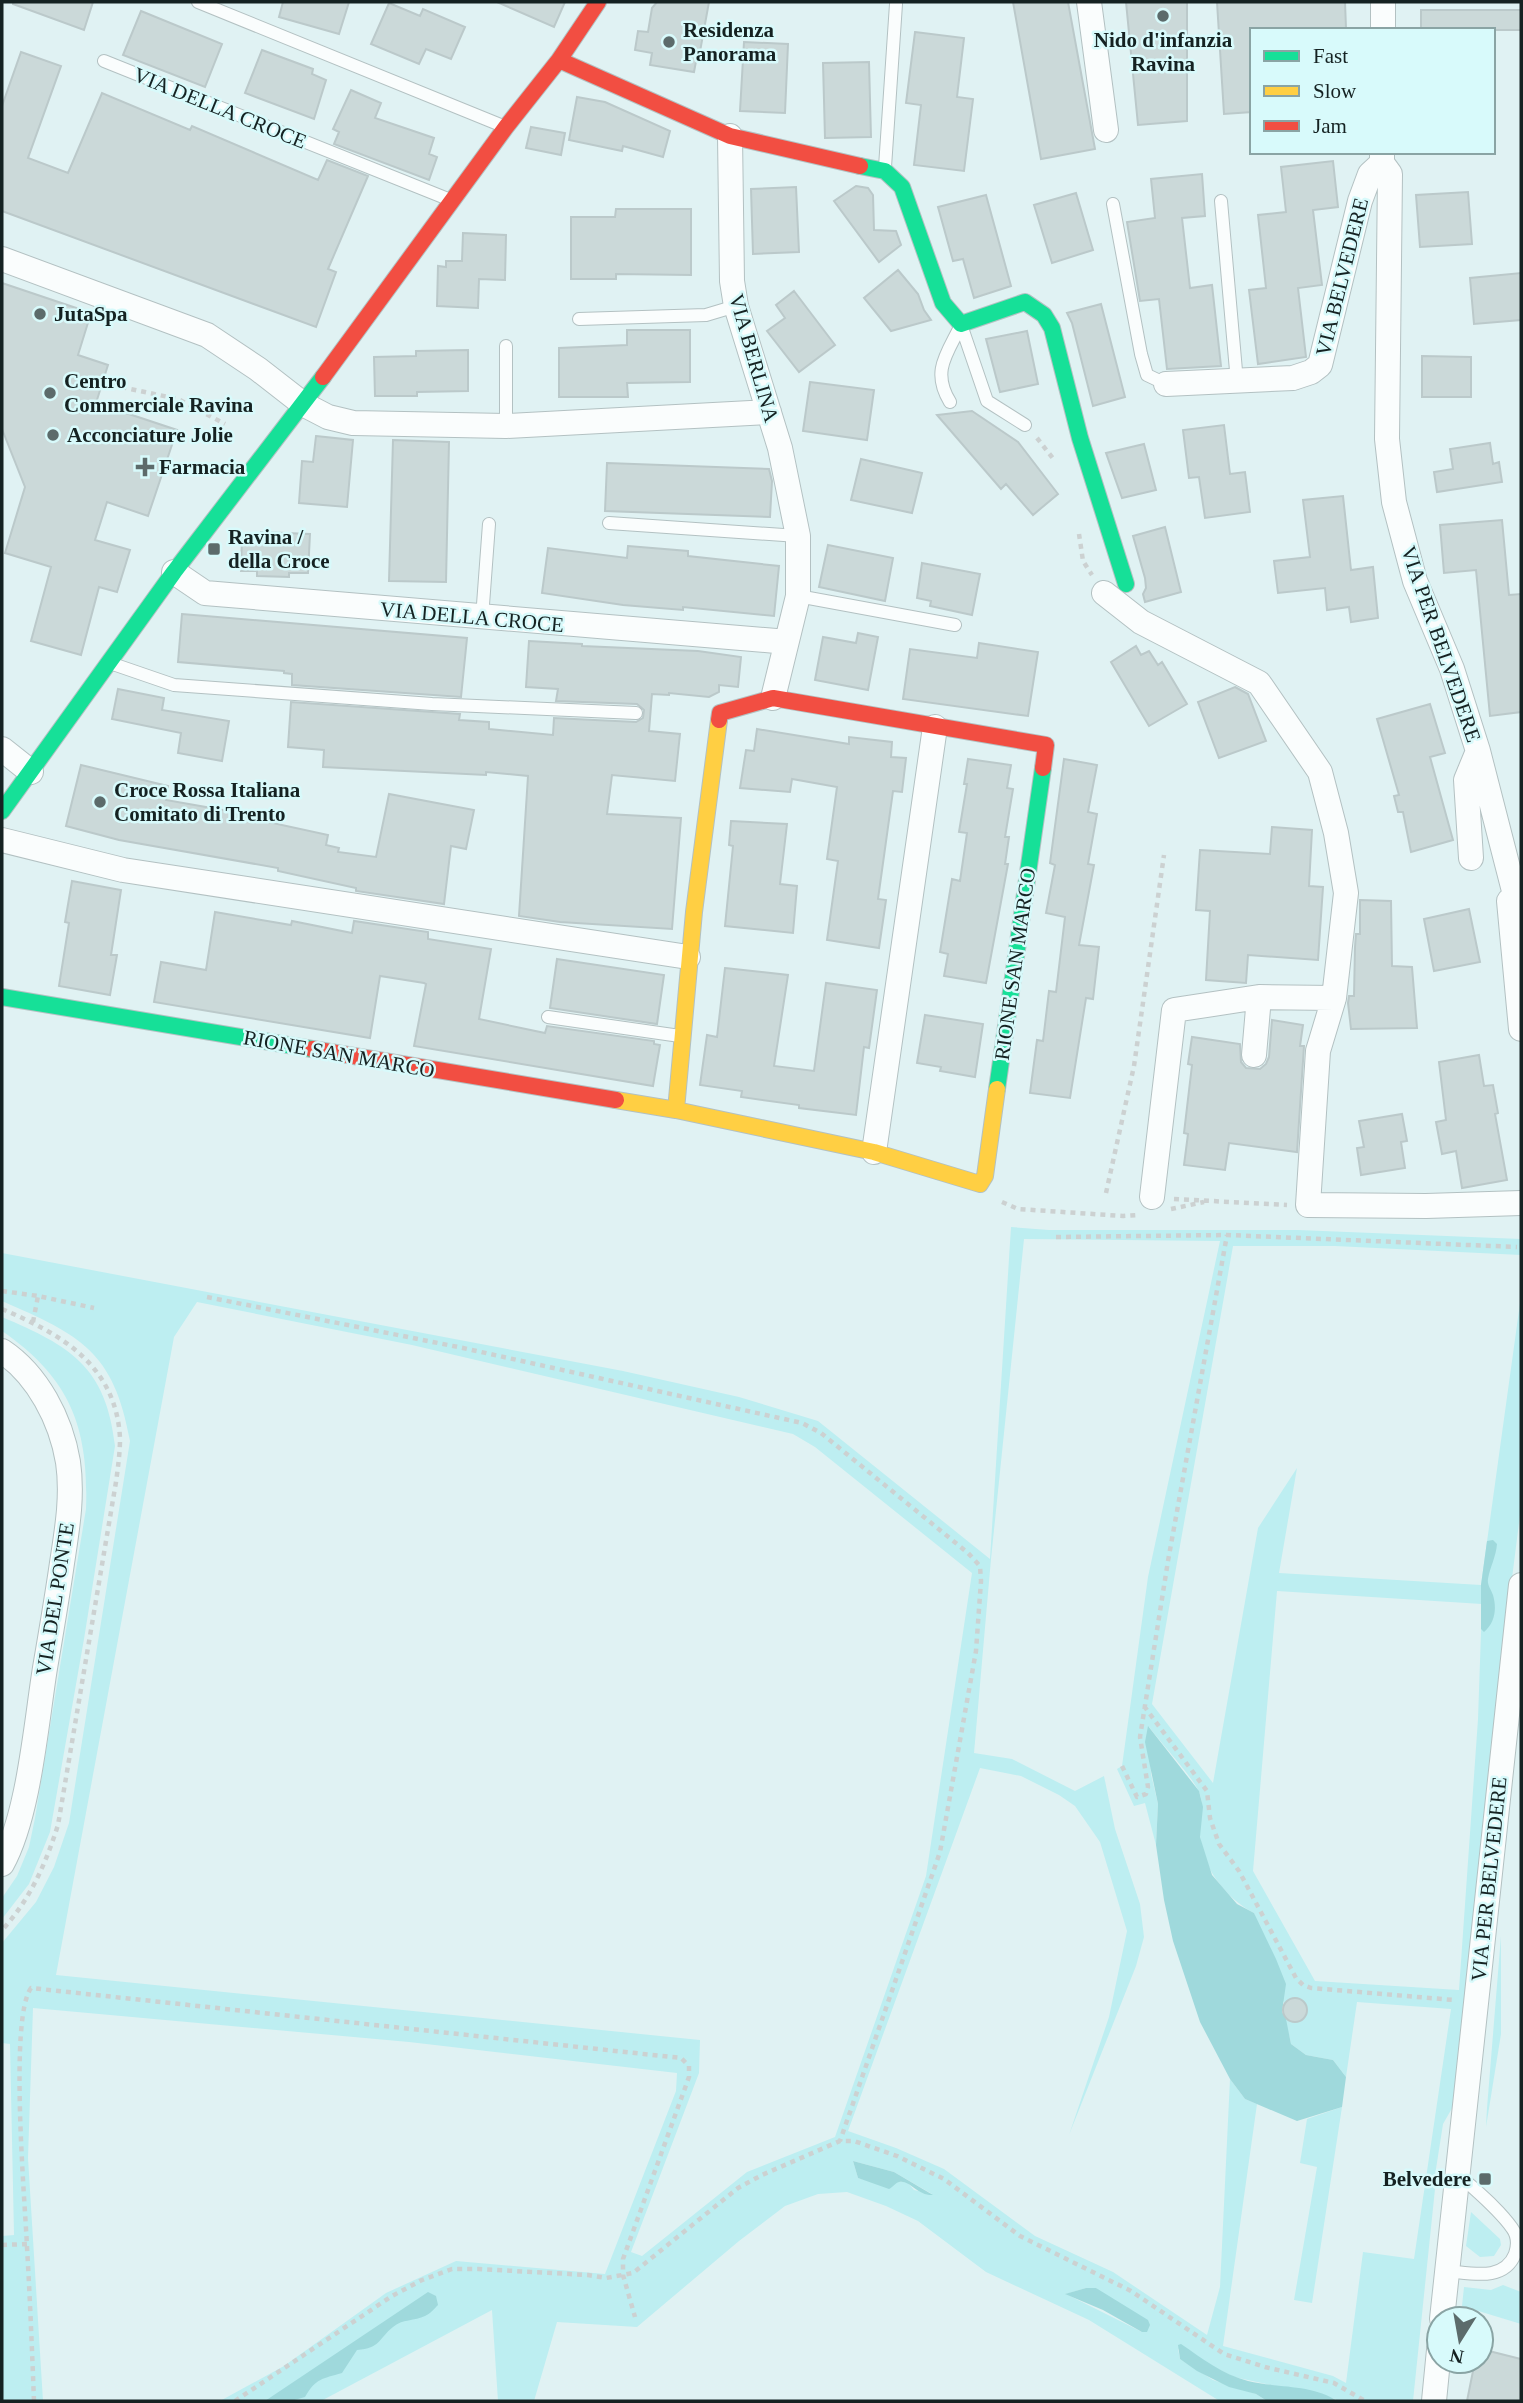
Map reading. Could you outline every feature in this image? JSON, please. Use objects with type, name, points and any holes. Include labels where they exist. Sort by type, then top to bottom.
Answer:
[{"type":"street","points":[[2,811],[174,572],[303,404],[323,373],[506,127],[559,60],[598,2]]},
{"type":"street","points":[[1089,2],[1106,131]]},
{"type":"street","points":[[1383,28],[1384,2]]},
{"type":"street","points":[[559,60],[730,136],[885,171],[902,187],[943,303],[961,324],[1026,302],[1044,315],[1052,328],[1080,438],[1106,515],[1115,589],[1129,612],[1141,622],[1259,683],[1320,772],[1336,833],[1346,892],[1335,998],[1318,1051],[1308,1205],[1426,1206],[1521,1203]]},
{"type":"street","name":"VIA BERLINA","points":[[730,136],[732,281],[736,306],[780,448],[798,536],[798,596]]},
{"type":"street","name":"VIA BELVEDERE","points":[[1166,384],[1293,378],[1311,372],[1320,365],[1360,201],[1370,174],[1382,158]]},
{"type":"street","name":"VIA PER BELVEDERE","points":[[1382,158],[1390,174],[1387,439],[1394,502],[1415,581],[1452,668],[1478,751],[1521,918]]},
{"type":"street","points":[[2,259],[207,335],[258,369],[303,404],[328,417],[354,423],[506,426],[769,412]]},
{"type":"street","name":"VIA DELLA CROCE","points":[[174,572],[205,593],[776,641]]},
{"type":"street","points":[[774,698],[798,596]]},
{"type":"street","name":"RIONE SAN MARCO","points":[[2,998],[676,1110],[874,1152],[980,1184],[985,1176],[1046,745],[774,698],[720,713],[688,957],[676,1110]]},
{"type":"street","points":[[874,1152],[934,727]]},
{"type":"street","points":[[2,749],[31,772]]},
{"type":"street","points":[[1471,858],[1466,780],[1478,751]]},
{"type":"street","points":[[2,840],[123,870],[688,957]]},
{"type":"street","name":"VIA PER BELVEDERE","points":[[1504,844],[1521,1029]]},
{"type":"street","points":[[1155,1207],[1174,1010],[1259,997],[1335,998]]},
{"type":"street","points":[[1254,1055],[1259,997]]},
{"type":"street","name":"VIA DEL PONTE","points":[[2,1351],[33,1381],[61,1433],[66,1453],[70,1496],[58,1589],[27,1778],[16,1825],[2,1864]]},
{"type":"street","name":"VIA PER BELVEDERE","points":[[1443,2305],[1521,1585]]},
{"type":"street","points":[[1434,2401],[1437,2375]]},
{"type":"lane","points":[[198,2],[506,127]]},
{"type":"lane","points":[[885,171],[896,4]]},
{"type":"lane","name":"VIA DELLA CROCE","points":[[104,61],[453,201]]},
{"type":"lane","points":[[1221,201],[1237,382]]},
{"type":"lane","points":[[1113,204],[1147,375],[1166,384]]},
{"type":"lane","points":[[579,319],[706,315],[736,306]]},
{"type":"lane","points":[[950,402],[940,382],[941,368],[961,324]]},
{"type":"lane","points":[[961,324],[987,401],[1025,425]]},
{"type":"lane","points":[[506,346],[506,426]]},
{"type":"lane","points":[[609,523],[798,536]]},
{"type":"lane","points":[[482,618],[489,524]]},
{"type":"lane","points":[[798,596],[955,625]]},
{"type":"lane","points":[[110,663],[174,685],[432,704],[636,713]]},
{"type":"lane","points":[[548,1017],[682,1036]]},
{"type":"lane","points":[[1447,2271],[1477,2274],[1499,2272],[1513,2258],[1517,2246],[1513,2229],[1458,2174]]},
{"type":"path","points":[[102,383],[178,399],[225,424]]},
{"type":"path","points":[[1025,425],[1060,469]]},
{"type":"path","points":[[1079,533],[1083,561],[1115,589]]},
{"type":"path","points":[[1106,1193],[1134,1066],[1164,855]]},
{"type":"path","points":[[980,1184],[1006,1205],[1018,1209],[1123,1216],[1155,1207],[1204,1202],[1308,1205]]},
{"type":"path","points":[[1155,1207],[1204,1202]]},
{"type":"path","points":[[1122,1766],[1137,1797],[1142,1797],[1146,1794],[1148,1782],[1140,1737],[1144,1706],[1227,1235]]},
{"type":"path","points":[[1056,1237],[1227,1235],[1517,1247]]},
{"type":"path","points":[[2,1291],[94,1308]]},
{"type":"path","points":[[33,1322],[38,1296]]},
{"type":"path","points":[[207,1297],[477,1351],[802,1423],[821,1433],[968,1553],[980,1566],[976,1651],[940,1853],[840,2141]]},
{"type":"path","points":[[1144,1706],[1207,1790],[1210,1818],[1219,1844],[1239,1871],[1296,1978],[1303,1985],[1311,1988],[1464,2000]]},
{"type":"path","points":[[34,2401],[21,2086],[22,2010],[26,1994],[31,1988],[681,2057],[689,2066],[689,2077],[623,2259],[623,2275],[635,2317]]},
{"type":"path","points":[[235,2401],[392,2295],[422,2280],[452,2269],[606,2278],[634,2273],[738,2188],[840,2141],[854,2141],[897,2156],[944,2179],[1020,2236],[1131,2291],[1224,2354],[1265,2367],[1334,2383],[1365,2401]]},
{"type":"path","points":[[2,2245],[27,2244]]},
{"type":"shaded area","points":[[1011,1227],[1049,1230],[1298,1230],[1521,1239],[1521,1255],[1335,1246],[1233,1246],[1152,1704],[1213,1783],[1258,1528],[1297,1468],[1279,1573],[1481,1585],[1521,1296],[1521,1507],[1455,2103],[1443,2124],[1433,2188],[1413,2401],[1337,2401],[1234,2377],[1178,2349],[1180,2359],[1213,2380],[1256,2394],[1267,2401],[1218,2400],[1089,2320],[986,2272],[918,2221],[847,2192],[818,2194],[785,2206],[637,2327],[557,2322],[534,2401],[498,2401],[492,2310],[321,2401],[220,2401],[284,2366],[386,2293],[456,2261],[605,2274],[676,2091],[677,2073],[409,2042],[33,2008],[28,2158],[43,2401],[2,2401],[2,2236],[14,2235],[10,2044],[2,2043],[2,1943],[36,1902],[54,1867],[69,1823],[130,1441],[114,1386],[103,1366],[89,1350],[53,1325],[2,1301],[2,1253],[623,1371],[739,1397],[818,1421],[990,1559]],"holes":[[[1024,1239],[1220,1241],[1148,1577],[1122,1766],[1117,1769],[1134,1806],[1145,1803],[1156,1845],[1158,1804],[1151,1774],[1149,1727],[1196,1786],[1202,1803],[1200,1835],[1205,1859],[1225,1891],[1254,1913],[1284,2003],[1284,2018],[1291,2044],[1306,2055],[1333,2060],[1346,2077],[1357,2002],[1451,2009],[1414,2259],[1363,2252],[1346,2383],[1333,2376],[1223,2346],[1257,2104],[1245,2099],[1230,2079],[1220,2287],[1207,2335],[1113,2272],[1035,2236],[944,2169],[848,2131],[980,1768],[1021,1776],[1075,1806],[1100,1842],[1127,1931],[1109,2017],[1069,2135],[1136,1966],[1144,1937],[1140,1904],[1115,1829],[1104,1776],[1075,1791],[1012,1759],[974,1753]],[[197,1302],[412,1345],[793,1434],[815,1447],[972,1573],[926,1876],[835,2137],[747,2172],[642,2256],[631,2252],[699,2073],[700,2040],[56,1975],[174,1337]],[[1277,1591],[1482,1604],[1478,1719],[1459,1990],[1315,1981],[1253,1871]],[[853,2161],[894,2172],[932,2194],[914,2190],[907,2182],[872,2182],[858,2178]],[[1096,2288],[1142,2332],[1066,2294]]]},
{"type":"shaded area","points":[[2,1317],[47,1338],[81,1362],[103,1396],[115,1446],[50,1832],[29,1884],[2,1919],[2,1898],[17,1876],[29,1847],[35,1818],[86,1509],[86,1480],[84,1453],[71,1407],[44,1367],[2,1331]]},
{"type":"shaded area","points":[[1493,1540],[1497,1544],[1488,1581],[1495,1610],[1491,1624],[1484,1632],[1481,1629],[1481,1585],[1487,1541]]},
{"type":"shaded area","points":[[1148,1726],[1199,1791],[1203,1807],[1200,1837],[1212,1875],[1237,1904],[1254,1913],[1276,1959],[1286,1984],[1282,2012],[1291,2044],[1306,2055],[1333,2060],[1346,2077],[1342,2107],[1297,2121],[1245,2099],[1230,2079],[1200,2022],[1173,1941],[1164,1900],[1156,1845],[1158,1804],[1145,1742]]},
{"type":"shaded area","points":[[1501,1936],[1501,2034],[1486,2127],[1487,2108]]},
{"type":"shaded area","points":[[1342,2107],[1312,2303],[1294,2300],[1317,2167],[1300,2163],[1307,2119]]},
{"type":"shaded area","points":[[853,2161],[894,2172],[933,2195],[923,2193],[903,2182],[889,2189],[858,2178]]},
{"type":"shaded area","points":[[1471,2212],[1500,2239],[1501,2245],[1494,2256],[1480,2257],[1466,2246]]},
{"type":"shaded area","points":[[1503,2285],[1521,2292],[1521,2324],[1495,2316],[1495,2305],[1462,2305],[1464,2287],[1491,2290]]},
{"type":"shaded area","points":[[1096,2288],[1148,2320],[1150,2325],[1147,2332],[1142,2332],[1103,2310],[1065,2294]]},
{"type":"shaded area","points":[[428,2292],[436,2296],[438,2305],[432,2311],[421,2318],[397,2324],[375,2345],[357,2350],[342,2373],[320,2380],[305,2397],[291,2401],[265,2401]]},
{"type":"shaded area","points":[[1181,2344],[1213,2366],[1239,2378],[1306,2389],[1337,2401],[1267,2401],[1256,2394],[1229,2387],[1197,2371],[1180,2359],[1178,2345]]},
{"type":"building","points":[[13,2],[93,2],[84,30]]},
{"type":"building","points":[[283,2],[349,2],[339,34],[279,17]]},
{"type":"building","points":[[497,2],[565,2],[554,27]]},
{"type":"building","name":"Residenza Panorama","points":[[657,2],[709,2],[694,72],[650,65],[652,53],[635,50],[638,31],[648,32],[652,8]]},
{"type":"building","points":[[1013,2],[1068,2],[1095,149],[1041,159]]},
{"type":"building","points":[[1126,2],[1187,2],[1187,121],[1138,125]]},
{"type":"building","points":[[1217,2],[1345,2],[1346,28],[1250,28],[1250,112],[1224,114]]},
{"type":"building","points":[[389,3],[420,16],[423,9],[465,27],[451,59],[426,49],[419,64],[371,44]]},
{"type":"building","points":[[1421,10],[1521,10],[1521,30],[1421,28]]},
{"type":"building","points":[[141,11],[222,44],[205,87],[123,55]]},
{"type":"building","points":[[915,32],[964,38],[957,97],[973,99],[964,171],[914,165],[921,105],[906,103]]},
{"type":"building","points":[[744,42],[788,44],[785,113],[740,111]]},
{"type":"building","points":[[262,50],[313,69],[312,74],[326,80],[314,119],[245,93]]},
{"type":"building","points":[[21,52],[61,66],[28,158],[68,173],[102,93],[190,130],[192,126],[318,180],[327,160],[368,176],[328,269],[336,272],[316,327],[2,211],[2,106]]},
{"type":"building","points":[[869,62],[871,137],[825,138],[823,63]]},
{"type":"building","points":[[351,90],[381,103],[375,118],[434,138],[429,154],[437,157],[429,180],[334,144],[339,132],[333,129]]},
{"type":"building","points":[[577,97],[605,102],[670,131],[663,157],[623,146],[622,151],[569,140]]},
{"type":"building","points":[[531,127],[565,133],[561,155],[526,148]]},
{"type":"building","points":[[1333,161],[1338,207],[1313,210],[1322,285],[1298,288],[1306,357],[1258,364],[1249,290],[1266,288],[1258,215],[1286,212],[1281,167]]},
{"type":"building","points":[[1202,174],[1205,216],[1182,218],[1190,288],[1212,285],[1221,366],[1167,369],[1159,299],[1140,301],[1127,222],[1155,218],[1151,179]]},
{"type":"building","points":[[856,186],[868,188],[873,195],[874,230],[896,231],[901,245],[879,262],[834,201]]},
{"type":"building","points":[[796,187],[799,252],[753,254],[751,189]]},
{"type":"building","points":[[1468,192],[1472,244],[1420,247],[1416,195]]},
{"type":"building","points":[[1076,193],[1093,250],[1052,263],[1034,205]]},
{"type":"building","points":[[986,195],[1011,286],[974,298],[963,259],[953,261],[938,207]]},
{"type":"building","points":[[616,209],[691,209],[691,275],[616,274],[616,279],[571,279],[571,217],[615,217]]},
{"type":"building","points":[[463,233],[506,235],[505,280],[479,279],[478,308],[437,306],[438,266],[446,267],[446,261],[462,261]]},
{"type":"building","points":[[898,270],[918,294],[931,320],[891,331],[864,298]]},
{"type":"building","points":[[1521,273],[1521,320],[1474,324],[1470,278]]},
{"type":"building","name":"Centro Commerciale Ravina","points":[[2,283],[91,313],[78,355],[108,365],[96,403],[177,430],[148,516],[107,502],[95,540],[130,550],[117,592],[99,587],[81,655],[31,641],[51,567],[5,553],[25,487],[2,429]]},
{"type":"building","points":[[794,291],[835,345],[799,372],[767,331],[785,318],[776,305]]},
{"type":"building","points":[[1101,304],[1125,397],[1093,406],[1072,323],[1067,313]]},
{"type":"building","points":[[627,330],[690,330],[690,382],[627,383],[628,397],[559,397],[559,348],[627,345]]},
{"type":"building","points":[[1027,331],[1038,384],[1000,392],[986,339]]},
{"type":"building","points":[[468,350],[468,391],[417,392],[417,396],[375,396],[374,357],[416,356],[416,351]]},
{"type":"building","points":[[1422,356],[1471,357],[1471,397],[1422,397]]},
{"type":"building","points":[[810,382],[874,390],[867,440],[803,431]]},
{"type":"building","points":[[972,411],[1018,442],[1058,494],[1033,515],[1006,484],[1001,489],[937,415]]},
{"type":"building","points":[[1224,425],[1230,474],[1245,472],[1250,512],[1205,518],[1199,477],[1189,478],[1183,430]]},
{"type":"building","points":[[316,436],[353,440],[347,507],[299,503],[302,461],[313,462]]},
{"type":"building","points":[[393,440],[449,442],[446,582],[389,581]]},
{"type":"building","points":[[1490,443],[1493,464],[1499,462],[1502,482],[1437,492],[1434,472],[1453,469],[1450,449]]},
{"type":"building","points":[[1144,444],[1156,490],[1122,498],[1106,453]]},
{"type":"building","points":[[861,459],[922,473],[912,513],[851,500]]},
{"type":"building","points":[[607,463],[769,469],[772,481],[770,517],[605,511]]},
{"type":"building","points":[[1343,496],[1351,570],[1373,567],[1378,618],[1351,622],[1349,607],[1327,610],[1325,588],[1278,593],[1274,561],[1310,557],[1303,500]]},
{"type":"building","points":[[1502,520],[1509,595],[1521,594],[1521,712],[1490,716],[1476,570],[1444,573],[1440,525]]},
{"type":"building","points":[[1165,527],[1181,592],[1145,602],[1145,578],[1133,536]]},
{"type":"building","points":[[261,532],[310,534],[308,573],[289,573],[289,577],[257,576],[257,571],[241,571],[242,536],[261,537]]},
{"type":"building","points":[[828,545],[893,558],[885,601],[819,587]]},
{"type":"building","points":[[628,546],[688,551],[688,556],[779,566],[774,616],[683,607],[683,610],[623,605],[542,593],[548,548],[627,558]]},
{"type":"building","points":[[922,563],[980,574],[972,615],[930,606],[931,601],[917,598]]},
{"type":"building","points":[[182,614],[467,638],[461,697],[292,685],[292,674],[284,671],[178,662]]},
{"type":"building","points":[[858,633],[878,637],[868,690],[815,680],[823,637],[856,643]]},
{"type":"building","points":[[529,641],[698,651],[741,657],[738,687],[719,685],[719,692],[709,697],[652,694],[649,731],[680,734],[675,781],[612,775],[607,814],[681,818],[672,929],[560,922],[519,916],[528,776],[486,772],[486,775],[323,767],[324,750],[288,747],[291,702],[460,714],[459,720],[489,722],[489,729],[553,735],[554,718],[636,722],[643,718],[644,710],[637,704],[556,701],[558,689],[526,687]]},
{"type":"building","points":[[979,643],[1038,652],[1028,716],[903,699],[910,649],[977,658]]},
{"type":"building","points":[[1136,646],[1141,655],[1149,651],[1158,665],[1162,662],[1187,704],[1149,726],[1111,662]]},
{"type":"building","points":[[1235,687],[1248,694],[1266,741],[1219,758],[1198,702]]},
{"type":"building","points":[[118,689],[164,698],[162,710],[229,721],[222,761],[178,753],[181,733],[112,719]]},
{"type":"building","points":[[1430,704],[1445,753],[1430,757],[1453,840],[1411,852],[1403,812],[1398,812],[1394,796],[1399,795],[1377,719]]},
{"type":"building","points":[[757,729],[849,744],[849,737],[892,742],[891,757],[906,758],[902,792],[893,791],[878,899],[886,900],[879,948],[827,940],[838,861],[827,859],[837,787],[792,779],[790,792],[740,788],[746,750],[754,751]]},
{"type":"building","points":[[968,759],[1011,765],[1007,788],[1013,789],[1005,837],[1009,837],[1005,864],[1008,864],[986,983],[944,976],[948,954],[940,952],[952,879],[960,881],[967,833],[959,832]]},
{"type":"building","points":[[1064,759],[1097,765],[1088,812],[1097,814],[1088,864],[1094,865],[1079,945],[1099,947],[1093,999],[1086,998],[1070,1098],[1030,1093],[1037,1040],[1043,1041],[1049,991],[1056,992],[1065,917],[1046,913],[1055,865],[1050,863]]},
{"type":"building","points":[[81,765],[168,786],[166,800],[268,818],[268,822],[328,835],[326,845],[339,848],[338,852],[376,857],[389,794],[474,810],[466,849],[451,846],[444,904],[356,891],[356,888],[278,871],[278,868],[119,840],[66,826]]},
{"type":"building","points":[[731,821],[787,824],[780,884],[797,886],[793,933],[725,926],[733,846],[729,845]]},
{"type":"building","points":[[1272,827],[1312,830],[1309,886],[1323,887],[1318,960],[1248,955],[1246,983],[1206,980],[1210,911],[1196,910],[1200,850],[1270,854]]},
{"type":"building","points":[[72,881],[121,890],[111,955],[117,955],[110,995],[59,986],[69,923],[65,922]]},
{"type":"building","points":[[1360,900],[1391,901],[1392,966],[1412,967],[1417,1028],[1351,1029],[1348,1003],[1349,996],[1354,996],[1356,934],[1360,934]]},
{"type":"building","points":[[1469,909],[1480,962],[1434,971],[1424,919]]},
{"type":"building","points":[[215,912],[291,925],[292,921],[352,933],[354,921],[428,932],[428,939],[491,949],[479,1019],[545,1033],[547,1026],[654,1041],[654,1044],[660,1045],[653,1086],[414,1046],[426,984],[424,983],[380,976],[370,1038],[154,1002],[161,962],[206,970]]},
{"type":"building","points":[[557,959],[664,975],[657,1024],[550,1008]]},
{"type":"building","points":[[725,968],[788,975],[774,1066],[814,1071],[826,983],[877,990],[869,1048],[864,1047],[856,1115],[741,1097],[742,1091],[700,1085],[707,1035],[717,1037]]},
{"type":"building","points":[[925,1015],[983,1024],[975,1077],[940,1071],[941,1067],[917,1063]]},
{"type":"building","points":[[1272,1020],[1303,1025],[1297,1152],[1229,1143],[1225,1170],[1184,1165],[1188,1134],[1184,1133],[1192,1065],[1188,1064],[1192,1037],[1240,1044],[1241,1062],[1246,1068],[1260,1069],[1269,1057]]},
{"type":"building","points":[[1479,1055],[1484,1086],[1493,1085],[1498,1113],[1495,1114],[1507,1180],[1462,1188],[1456,1151],[1442,1154],[1436,1122],[1446,1120],[1439,1062]]},
{"type":"building","points":[[1402,1114],[1407,1141],[1401,1142],[1405,1168],[1361,1175],[1357,1148],[1364,1147],[1359,1121]]},
{"type":"building","points":[[1295,1998],[1306,2005],[1307,2010],[1300,2021],[1295,2022],[1284,2015],[1283,2010],[1290,1999]]},
{"type":"building","points":[[1495,2352],[1521,2359],[1521,2401],[1467,2401],[1472,2375],[1495,2375]]},
{"type":"traffic: fast","points":[[860,166],[885,171],[902,187],[943,303],[961,324],[1025,302],[1044,315],[1052,328],[1080,438],[1126,584]]},
{"type":"traffic: fast","points":[[2,811],[174,572],[323,377]]},
{"type":"traffic: fast","points":[[997,1089],[1043,768]]},
{"type":"traffic: fast","points":[[2,997],[312,1049]]},
{"type":"traffic: slow","points":[[676,1110],[694,912],[719,720]]},
{"type":"traffic: slow","points":[[616,1100],[874,1152],[980,1184],[985,1176],[997,1089]]},
{"type":"traffic: jam","points":[[323,377],[506,127],[559,60],[598,2]]},
{"type":"traffic: jam","points":[[559,60],[730,136],[860,166]]},
{"type":"traffic: jam","points":[[719,720],[720,713],[773,698],[1046,745],[1043,768]]},
{"type":"traffic: jam","points":[[312,1049],[616,1100]]},
{"type":"place","name":"Nido d'infanzia Ravina","points":[[1163,16]]},
{"type":"place","name":"Residenza Panorama","points":[[669,42]]},
{"type":"place","name":"JutaSpa","points":[[40,314]]},
{"type":"place","name":"Centro Commerciale Ravina","points":[[50,393]]},
{"type":"place","name":"Acconciature Jolie","points":[[53,435]]},
{"type":"place","name":"Farmacia","points":[[145,467]]},
{"type":"place","name":"Ravina / della Croce","points":[[214,549]]},
{"type":"place","name":"Croce Rossa Italiana Comitato di Trento","points":[[100,802]]},
{"type":"place","name":"Belvedere","points":[[1485,2179]]}]
